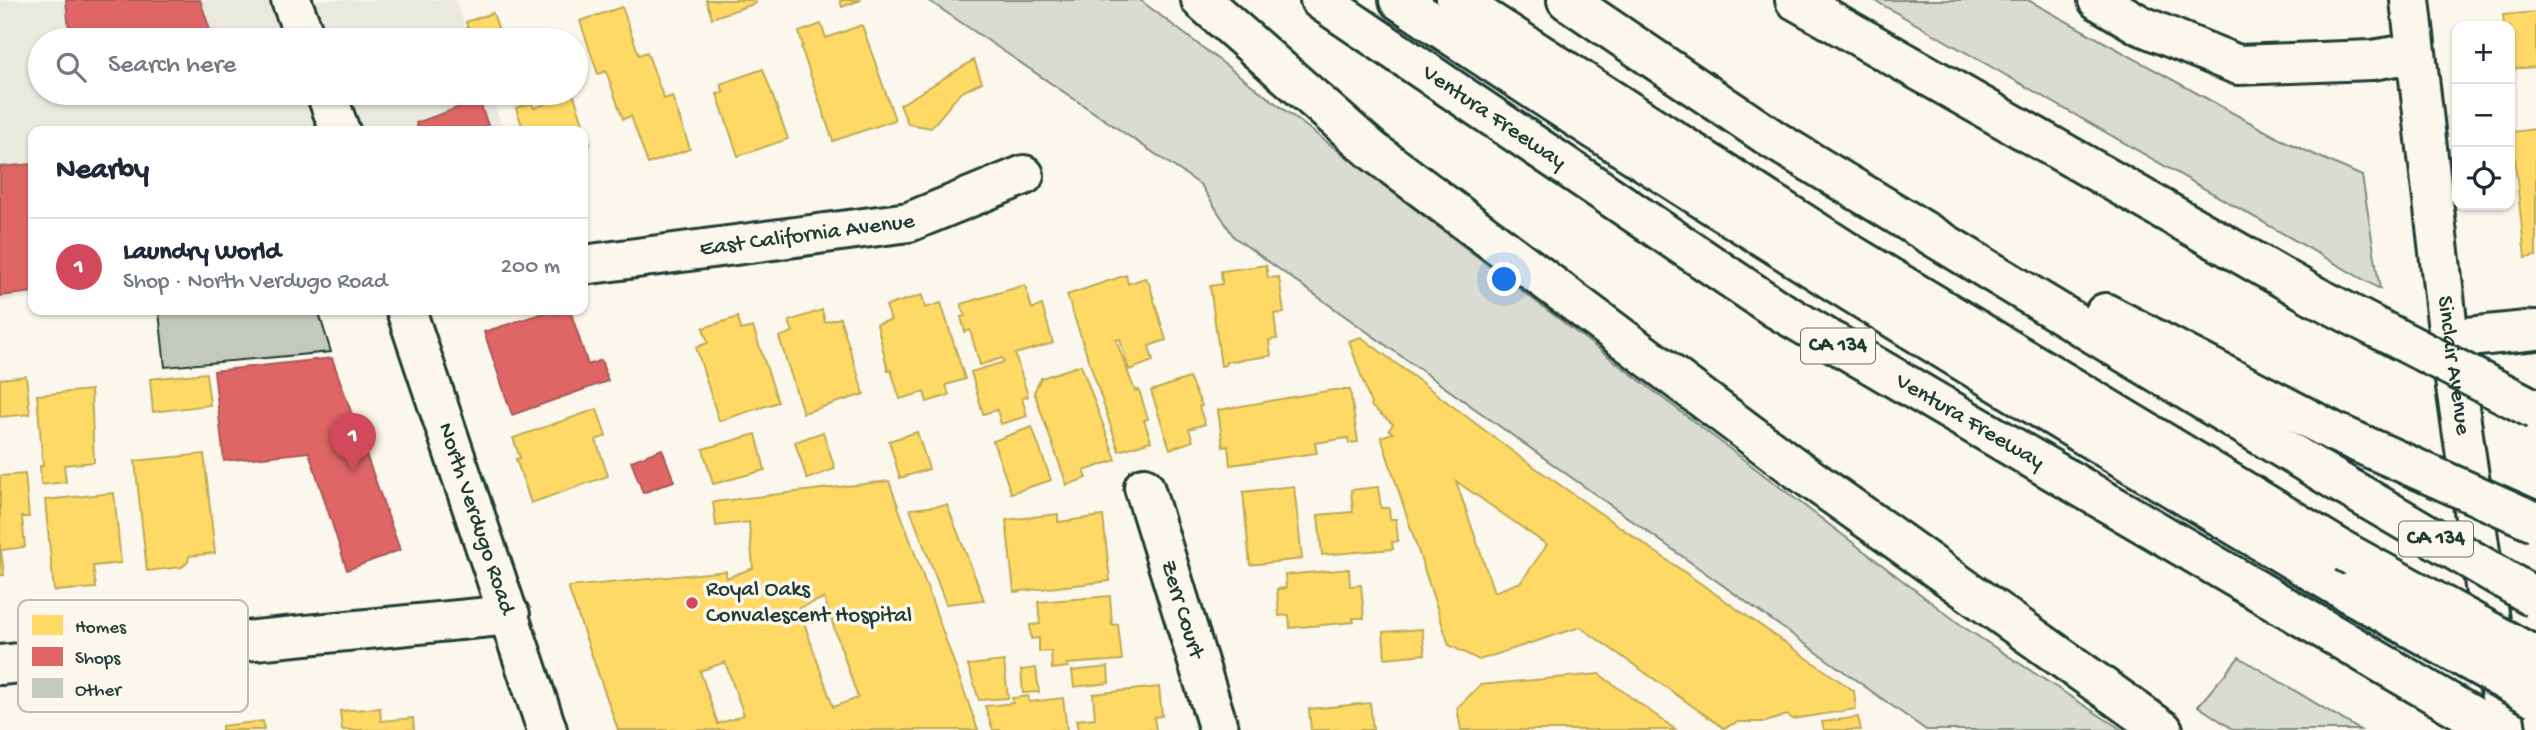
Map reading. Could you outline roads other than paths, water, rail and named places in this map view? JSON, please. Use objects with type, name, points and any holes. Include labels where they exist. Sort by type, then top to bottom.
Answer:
[{"type":"main road","points":[[291,0],[302,28]]},
{"type":"main road","points":[[1201,0],[1373,151],[1790,464],[2163,730]]},
{"type":"main road","name":"Ventura Freeway","points":[[1320,0],[1774,309],[2496,730]]},
{"type":"main road","points":[[1399,0],[1541,95],[1823,275],[2349,593],[2536,698]]},
{"type":"main road","points":[[1457,0],[1849,253],[2345,552],[2536,657]]},
{"type":"main road","name":"CA 134","points":[[1567,0],[1774,140],[2337,481],[2536,598]]},
{"type":"main road","points":[[1795,0],[2313,295],[2536,410]]},
{"type":"main road","points":[[2098,0],[2140,25],[2238,65],[2372,60],[2415,53]]},
{"type":"main road","name":"Sinclair Avenue","points":[[2410,0],[2449,340],[2506,730]]},
{"type":"main road","points":[[330,105],[338,126]]},
{"type":"main road","points":[[1774,140],[2334,432],[2536,522]]},
{"type":"main road","name":"East California Avenue","points":[[588,263],[909,222],[1024,175]]},
{"type":"main road","name":"North Verdugo Road","points":[[408,315],[547,730]]},
{"type":"main road","points":[[2449,340],[2536,330]]},
{"type":"main road","name":"Zerr Court","points":[[1144,487],[1219,730]]},
{"type":"main road","points":[[248,641],[510,615]]},
{"type":"main road","points":[[0,665],[18,663]]},
{"type":"place","name":"Laundry World","points":[[353,471]]},
{"type":"place","name":"Royal Oaks Convalescent Hospital","points":[[692,603]]}]
